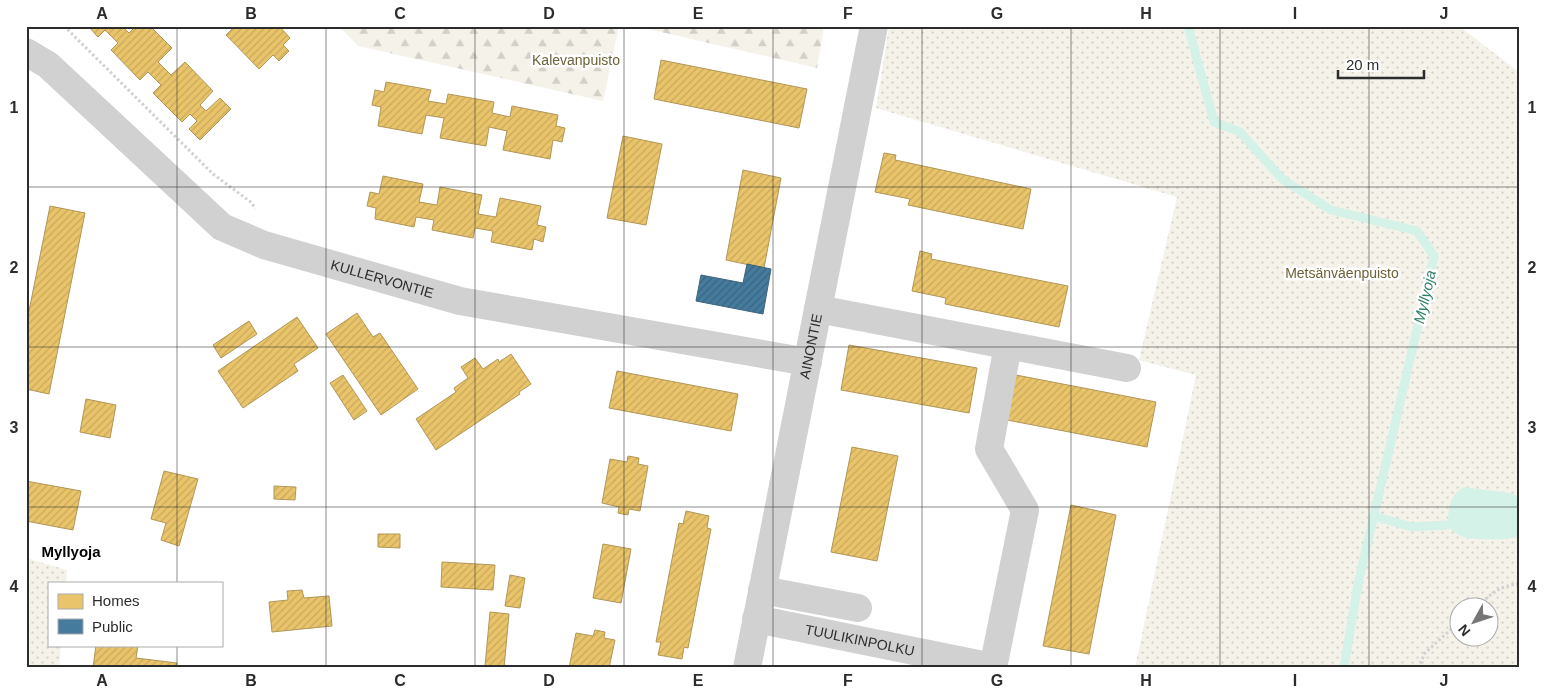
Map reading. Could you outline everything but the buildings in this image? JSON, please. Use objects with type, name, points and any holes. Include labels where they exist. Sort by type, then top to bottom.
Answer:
[{"type":"street","name":"AINONTIE","points":[[747,668],[874,26]]},
{"type":"street","name":"KULLERVONTIE","points":[[26,52],[48,65],[222,227],[264,244],[460,301],[808,362]]},
{"type":"street","points":[[818,309],[1127,368]]},
{"type":"street","points":[[993,668],[1025,510],[989,449],[1008,345]]},
{"type":"street","points":[[762,590],[858,608]]},
{"type":"street","name":"TUULIKINPOLKU","points":[[756,619],[993,668]]},
{"type":"path","points":[[64,26],[214,174],[252,203],[262,220],[264,244]]},
{"type":"path","points":[[1489,596],[1496,590],[1520,584]]},
{"type":"path","points":[[1418,668],[1425,653],[1448,632]]},
{"type":"green space","name":"Kalevanpuisto","points":[[339,26],[619,26],[603,101],[358,46]]},
{"type":"green space","name":"Kalevanpuisto","points":[[635,26],[824,26],[817,68]]},
{"type":"green space","name":"Metsänväenpuisto","points":[[889,26],[1459,26],[1520,73],[1520,668],[1135,668],[1196,375],[1139,360],[1177,197],[876,108]]},
{"type":"green space","points":[[26,558],[67,570],[66,582],[48,582],[48,646],[61,646],[59,668],[26,668]]},
{"type":"shaded area","points":[[1464,487],[1510,493],[1520,497],[1520,535],[1502,539],[1472,539],[1461,536],[1451,529],[1447,525],[1451,503],[1455,494]]},
{"type":"waterway","name":"Myllyoja","points":[[1188,26],[1214,122],[1240,132],[1282,179],[1331,210],[1417,231],[1434,256],[1358,584],[1344,668]]},
{"type":"waterway","points":[[1373,516],[1412,527],[1447,525]]},
{"type":"district","name":"Myllyoja","points":[[71,552]]}]
